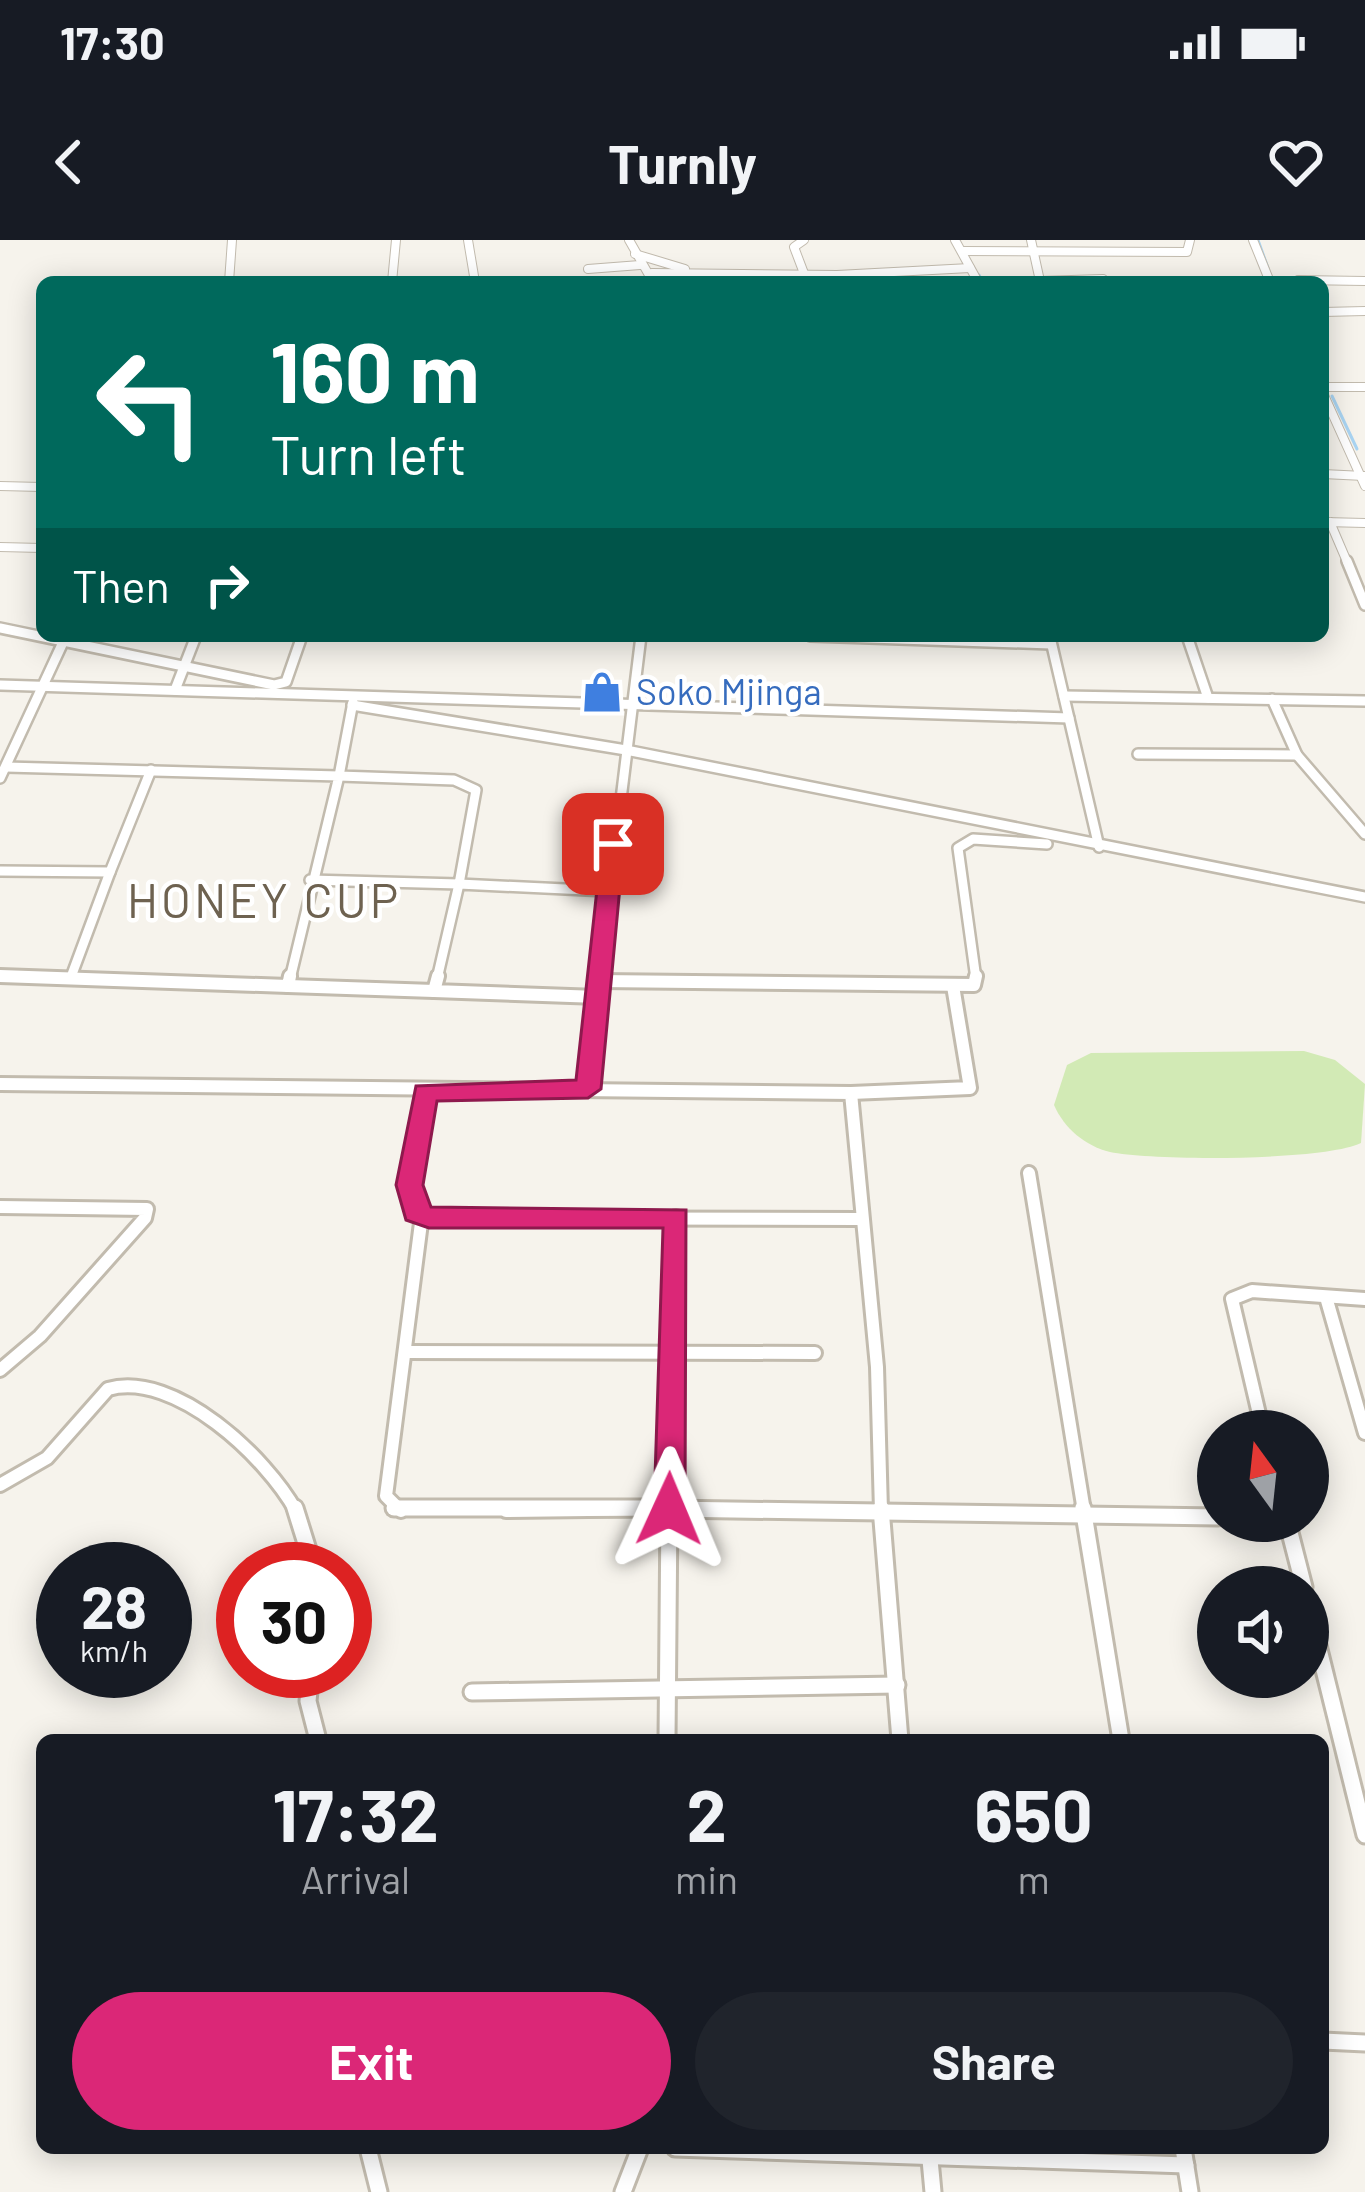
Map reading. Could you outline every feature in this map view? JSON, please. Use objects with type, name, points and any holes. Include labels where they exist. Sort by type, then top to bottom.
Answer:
[{"type":"street","points":[[229,276],[232,240]]},
{"type":"street","points":[[393,276],[396,240]]},
{"type":"street","points":[[468,240],[474,276]]},
{"type":"street","points":[[629,240],[640,265],[651,276]]},
{"type":"street","points":[[804,240],[794,247],[805,276]]},
{"type":"street","points":[[955,240],[975,276]]},
{"type":"street","points":[[1030,240],[1039,276]]},
{"type":"street","points":[[962,250],[1187,252],[1190,240]]},
{"type":"street","points":[[1253,240],[1268,276]]},
{"type":"street","points":[[635,254],[693,273]]},
{"type":"street","points":[[588,269],[640,265]]},
{"type":"street","points":[[662,276],[805,276],[970,268]]},
{"type":"street","points":[[890,272],[892,276]]},
{"type":"street","points":[[1329,280],[1365,281]]},
{"type":"street","points":[[1329,312],[1363,311],[1365,320]]},
{"type":"street","points":[[1329,390],[1365,388]]},
{"type":"street","points":[[1329,403],[1364,479]]},
{"type":"street","points":[[1329,475],[1364,479]]},
{"type":"street","points":[[0,486],[36,487]]},
{"type":"street","points":[[1329,522],[1365,523]]},
{"type":"street","points":[[1329,528],[1365,604]]},
{"type":"street","points":[[0,547],[36,548]]},
{"type":"street","points":[[0,628],[36,634]]},
{"type":"street","points":[[63,642],[3,772],[151,770],[473,784],[476,798],[434,991]]},
{"type":"street","points":[[79,642],[274,685],[286,682],[300,642]]},
{"type":"street","points":[[175,690],[194,642]]},
{"type":"street","points":[[588,1089],[607,891],[640,642]]},
{"type":"street","points":[[1050,642],[1099,847]]},
{"type":"street","points":[[1189,642],[1208,698]]},
{"type":"street","points":[[0,685],[353,701],[634,702],[1069,718]]},
{"type":"street","points":[[1064,696],[1365,701]]},
{"type":"street","points":[[1272,699],[1297,755],[1365,835]]},
{"type":"street","points":[[353,701],[626,750],[1365,897]]},
{"type":"street","points":[[288,986],[353,701]]},
{"type":"street","points":[[1138,754],[1297,755]]},
{"type":"street","points":[[71,977],[151,770]]},
{"type":"street","points":[[599,981],[974,985],[977,973],[958,848],[973,839],[1062,840]]},
{"type":"street","points":[[0,871],[110,872]]},
{"type":"street","points":[[310,880],[607,891]]},
{"type":"street","points":[[0,976],[598,997]]},
{"type":"street","points":[[0,1084],[425,1092],[851,1093],[970,1088],[953,986]]},
{"type":"street","points":[[425,1092],[410,1185],[413,1207],[422,1214],[860,1219]]},
{"type":"street","points":[[851,1093],[877,1367],[881,1514],[901,1734]]},
{"type":"street","points":[[1029,1173],[1120,1734]]},
{"type":"street","points":[[0,1207],[129,1205],[147,1209],[145,1218],[40,1336],[0,1370]]},
{"type":"street","points":[[422,1214],[386,1496],[396,1510],[1197,1517]]},
{"type":"street","points":[[667,1734],[676,1217]]},
{"type":"street","points":[[1258,1410],[1232,1299],[1252,1291],[1365,1299]]},
{"type":"street","points":[[1326,1297],[1365,1433]]},
{"type":"street","points":[[405,1352],[814,1353]]},
{"type":"street","points":[[0,1485],[49,1458],[108,1389],[139,1388],[192,1408],[239,1436],[303,1515],[308,1542]]},
{"type":"street","points":[[472,1692],[897,1685]]},
{"type":"street","points":[[1329,1690],[1365,1835]]},
{"type":"street","points":[[308,1698],[317,1734]]},
{"type":"street","points":[[1329,2041],[1365,2043]]},
{"type":"street","points":[[370,2154],[380,2192]]},
{"type":"street","points":[[622,2192],[638,2154]]},
{"type":"street","points":[[929,2154],[933,2192]]},
{"type":"street","points":[[1082,2154],[1184,2156],[1190,2192]]},
{"type":"green space","points":[[1304,1051],[1335,1060],[1365,1084],[1361,1143],[1277,1156],[1132,1155],[1084,1141],[1054,1105],[1067,1065],[1091,1053]]},
{"type":"waterway","points":[[1258,240],[1268,268]]},
{"type":"waterway","points":[[1332,396],[1357,449]]},
{"type":"place","name":"Soko Mjinga","points":[[602,692]]},
{"type":"district","name":"HONEY CUP","points":[[264,901]]},
{"type":"route","points":[[613,844],[588,1089],[425,1092],[410,1185],[413,1207],[429,1218],[676,1217],[669,1509]]}]
